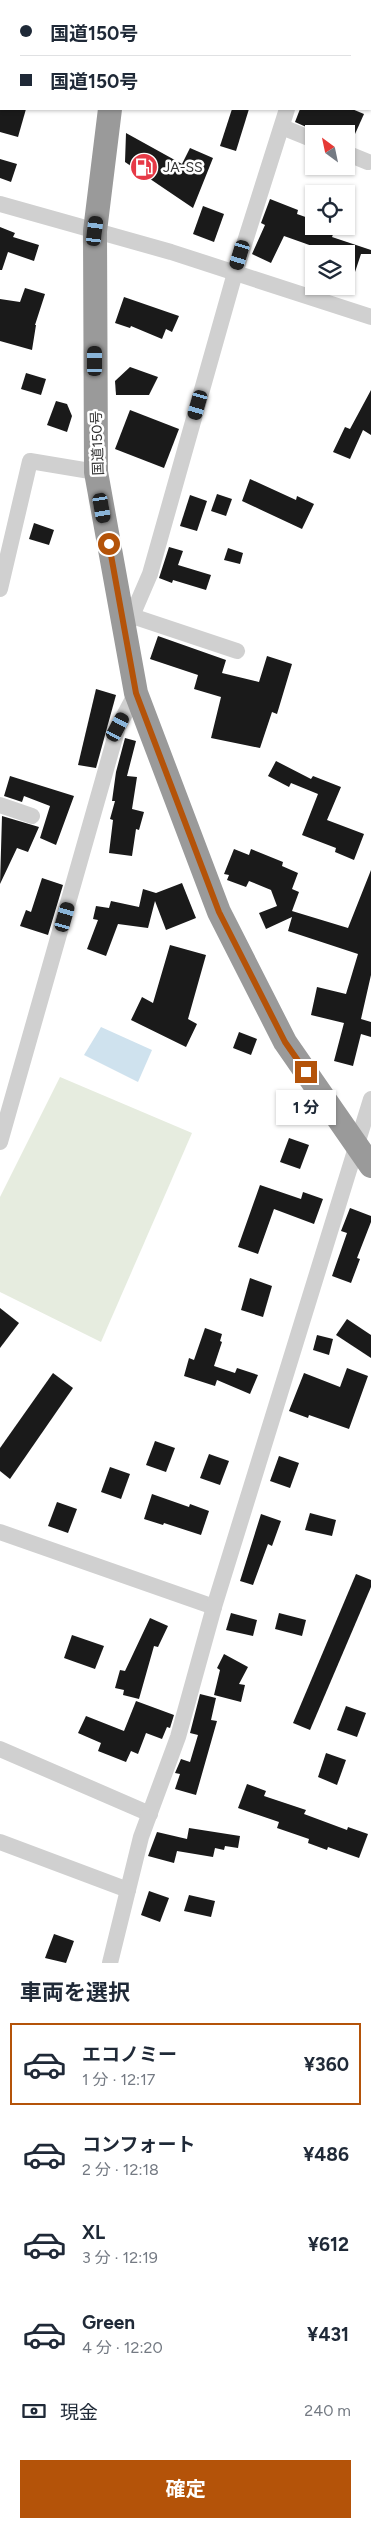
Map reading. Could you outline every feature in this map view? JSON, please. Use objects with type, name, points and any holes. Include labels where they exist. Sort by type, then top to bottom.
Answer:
[{"type":"highway","name":"国道150号","points":[[110,110],[95,231],[96,472],[129,624],[136,693],[219,912],[285,1042],[371,1166]]},
{"type":"street","points":[[237,651],[129,624],[150,574],[235,273],[288,110]]},
{"type":"street","points":[[282,127],[305,136]]},
{"type":"street","points":[[355,157],[368,162]]},
{"type":"street","points":[[0,204],[171,252],[371,317]]},
{"type":"street","points":[[0,589],[30,461],[96,472]]},
{"type":"street","points":[[0,1142],[118,727],[136,693]]},
{"type":"street","points":[[0,805],[32,816]]},
{"type":"street","points":[[110,1963],[141,1837],[178,1737],[214,1606],[358,1147],[371,1099]]},
{"type":"street","points":[[0,1532],[214,1606]]},
{"type":"street","points":[[0,1749],[150,1814]]},
{"type":"street","points":[[0,1842],[128,1890]]},
{"type":"shaded area","points":[[60,1077],[192,1133],[101,1342],[0,1292],[0,1197]]},
{"type":"water","points":[[101,1027],[152,1050],[138,1082],[84,1055]]},
{"type":"building","points":[[0,110],[26,110],[18,137],[0,132]]},
{"type":"building","points":[[232,110],[249,110],[236,151],[220,146]]},
{"type":"building","points":[[300,110],[354,110],[364,114],[355,134],[355,125],[305,126],[295,122]]},
{"type":"building","points":[[126,133],[182,164],[190,148],[213,158],[193,208],[125,162]]},
{"type":"building","points":[[0,159],[17,164],[11,182],[0,178]]},
{"type":"building","points":[[270,199],[298,210],[297,214],[305,217],[305,235],[333,235],[332,237],[371,250],[371,254],[361,254],[355,272],[355,245],[309,245],[284,236],[271,263],[252,254],[265,225],[261,223]]},
{"type":"building","points":[[203,206],[224,214],[214,242],[193,234]]},
{"type":"building","points":[[0,227],[15,233],[13,237],[39,245],[34,261],[8,252],[2,270],[0,270]]},
{"type":"building","points":[[25,288],[45,294],[35,325],[32,350],[0,341],[0,299],[20,302]]},
{"type":"building","points":[[124,297],[179,316],[172,332],[166,329],[162,339],[131,326],[130,328],[115,323]]},
{"type":"building","points":[[130,367],[158,377],[149,395],[116,395],[115,381]]},
{"type":"building","points":[[26,373],[46,379],[41,395],[21,389]]},
{"type":"building","points":[[371,390],[371,435],[363,430],[350,459],[333,452],[345,427],[350,429]]},
{"type":"building","points":[[56,401],[67,404],[72,416],[67,432],[47,425]]},
{"type":"building","points":[[130,410],[179,429],[164,468],[115,449]]},
{"type":"building","points":[[250,479],[296,500],[297,496],[314,504],[302,529],[242,501]]},
{"type":"building","points":[[217,494],[232,499],[226,516],[211,511]]},
{"type":"building","points":[[190,495],[207,501],[197,531],[180,526]]},
{"type":"building","points":[[34,523],[54,530],[49,545],[29,539]]},
{"type":"building","points":[[169,547],[183,551],[178,565],[211,575],[206,590],[173,580],[172,583],[159,578]]},
{"type":"building","points":[[228,548],[243,553],[240,564],[224,560]]},
{"type":"building","points":[[158,636],[226,660],[222,673],[259,682],[267,656],[292,664],[277,714],[272,712],[260,748],[211,738],[221,697],[194,689],[198,675],[150,659]]},
{"type":"building","points":[[96,689],[116,695],[96,768],[78,765]]},
{"type":"building","points":[[125,738],[136,741],[127,776],[137,777],[132,809],[144,812],[139,830],[136,829],[132,856],[109,853],[113,820],[110,819],[115,801],[112,801],[116,772]]},
{"type":"building","points":[[276,761],[311,779],[313,776],[341,787],[327,820],[364,834],[354,860],[335,852],[336,848],[302,835],[318,794],[291,783],[289,787],[268,776]]},
{"type":"building","points":[[10,776],[74,796],[56,845],[40,838],[50,806],[24,796],[22,802],[4,796]]},
{"type":"building","points":[[2,816],[39,827],[28,852],[17,848],[0,884]]},
{"type":"building","points":[[234,849],[249,855],[251,849],[283,862],[282,866],[298,873],[292,889],[299,892],[292,911],[348,928],[371,870],[371,975],[361,1019],[371,1022],[371,1037],[361,1034],[353,1066],[334,1061],[344,1023],[311,1015],[317,987],[346,994],[358,954],[288,931],[292,917],[266,929],[259,913],[277,906],[271,890],[249,881],[246,887],[227,880],[229,875],[224,874]]},
{"type":"building","points":[[42,878],[63,885],[48,935],[20,926],[26,910],[31,912]]},
{"type":"building","points":[[182,883],[196,918],[166,930],[155,901],[148,928],[118,924],[106,956],[87,949],[98,920],[93,919],[96,906],[109,908],[111,901],[139,907],[143,889],[156,893]]},
{"type":"building","points":[[170,945],[206,955],[188,1019],[197,1024],[186,1047],[131,1020],[142,997],[153,1003]]},
{"type":"building","points":[[239,1032],[257,1039],[251,1055],[233,1048]]},
{"type":"building","points":[[289,1138],[309,1145],[300,1169],[280,1162]]},
{"type":"building","points":[[260,1185],[301,1199],[303,1192],[323,1199],[314,1224],[274,1209],[258,1254],[238,1247]]},
{"type":"building","points":[[350,1208],[371,1216],[371,1222],[357,1258],[360,1259],[351,1283],[332,1276],[347,1233],[341,1231]]},
{"type":"building","points":[[250,1278],[272,1286],[263,1317],[241,1310]]},
{"type":"building","points":[[0,1308],[19,1323],[0,1348]]},
{"type":"building","points":[[347,1319],[371,1335],[371,1358],[336,1335]]},
{"type":"building","points":[[205,1328],[222,1334],[220,1341],[222,1342],[214,1366],[235,1373],[237,1368],[258,1375],[250,1394],[217,1380],[215,1386],[184,1376],[189,1358],[194,1360]]},
{"type":"building","points":[[317,1335],[333,1339],[329,1355],[313,1350]]},
{"type":"building","points":[[347,1368],[368,1376],[349,1429],[309,1415],[308,1418],[289,1411],[304,1373],[340,1387]]},
{"type":"building","points":[[53,1373],[73,1388],[10,1479],[0,1471],[0,1448]]},
{"type":"building","points":[[155,1441],[175,1448],[166,1472],[146,1465]]},
{"type":"building","points":[[209,1454],[229,1461],[220,1485],[200,1478]]},
{"type":"building","points":[[279,1456],[299,1463],[290,1488],[270,1481]]},
{"type":"building","points":[[110,1467],[130,1474],[121,1499],[101,1492]]},
{"type":"building","points":[[152,1494],[189,1507],[190,1504],[209,1511],[201,1535],[164,1523],[163,1525],[144,1519]]},
{"type":"building","points":[[57,1502],[77,1509],[68,1533],[48,1526]]},
{"type":"building","points":[[310,1513],[336,1520],[332,1536],[305,1530]]},
{"type":"building","points":[[261,1514],[281,1521],[272,1546],[268,1544],[253,1585],[240,1581]]},
{"type":"building","points":[[356,1574],[371,1580],[371,1587],[310,1730],[293,1723]]},
{"type":"building","points":[[231,1613],[257,1620],[253,1636],[226,1630]]},
{"type":"building","points":[[279,1613],[306,1620],[302,1636],[275,1629]]},
{"type":"building","points":[[150,1618],[168,1626],[158,1647],[154,1646],[139,1699],[123,1695],[124,1690],[115,1688],[120,1670],[125,1671]]},
{"type":"building","points":[[72,1635],[104,1646],[95,1669],[64,1658]]},
{"type":"building","points":[[224,1654],[248,1667],[239,1684],[245,1685],[241,1702],[214,1695],[220,1670],[217,1668]]},
{"type":"building","points":[[200,1694],[216,1698],[211,1720],[217,1721],[196,1795],[175,1789],[180,1774],[175,1773],[181,1759],[190,1762],[198,1735],[190,1733]]},
{"type":"building","points":[[136,1701],[174,1715],[170,1728],[167,1727],[162,1739],[146,1733],[138,1754],[131,1751],[126,1762],[98,1751],[101,1743],[78,1733],[86,1716],[124,1731]]},
{"type":"building","points":[[346,1706],[366,1713],[357,1737],[337,1730]]},
{"type":"building","points":[[326,1753],[346,1760],[337,1785],[318,1777]]},
{"type":"building","points":[[247,1784],[266,1791],[264,1796],[306,1810],[304,1814],[347,1830],[348,1827],[368,1834],[359,1858],[328,1847],[327,1850],[308,1843],[309,1839],[277,1828],[279,1822],[238,1808]]},
{"type":"building","points":[[189,1828],[240,1836],[238,1848],[225,1846],[224,1850],[215,1848],[213,1857],[177,1851],[174,1863],[148,1856],[157,1832],[187,1839]]},
{"type":"building","points":[[149,1891],[169,1898],[160,1922],[141,1915]]},
{"type":"building","points":[[189,1895],[215,1901],[211,1917],[184,1911]]},
{"type":"building","points":[[54,1934],[74,1941],[66,1963],[45,1958]]},
{"type":"place","name":"JA-SS","points":[[144,167]]},
{"type":"route","points":[[109,544],[136,693],[219,912],[285,1042],[306,1072]]}]
